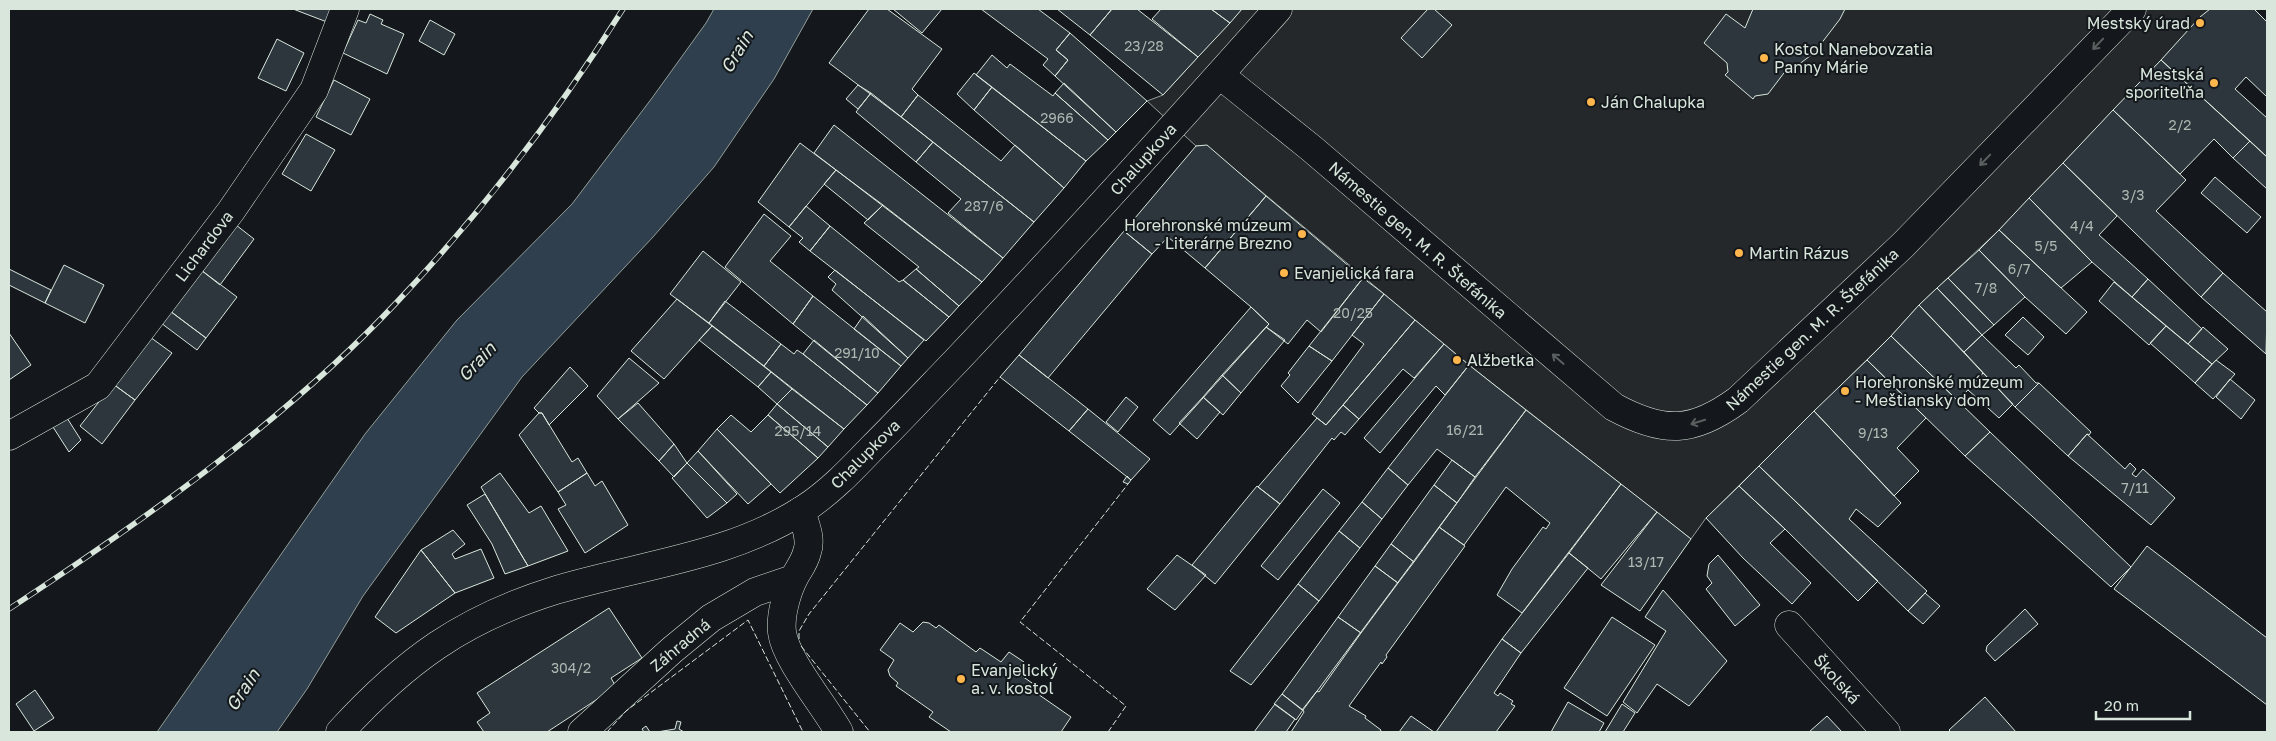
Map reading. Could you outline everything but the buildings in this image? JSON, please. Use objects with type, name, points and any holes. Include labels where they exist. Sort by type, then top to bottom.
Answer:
[{"type":"street","name":"Lichardova","points":[[9,436],[98,386],[231,211],[314,90],[344,9]]},
{"type":"street","name":"Chalupkova","points":[[340,732],[404,668],[439,643],[476,621],[556,590],[732,544],[764,531],[801,511],[842,479],[884,436],[1024,288],[1220,75],[1278,9]]},
{"type":"street","name":"Námestie gen. M. R. Štefánika","points":[[1220,75],[1310,148],[1614,408],[1635,419],[1654,425],[1675,427],[1698,423],[1718,415],[1738,400],[1903,245],[2132,9]]},
{"type":"street","points":[[801,511],[809,538],[808,552],[793,579],[785,605],[782,632],[792,659],[828,712],[839,732]]},
{"type":"street","name":"Záhradná","points":[[582,732],[672,650],[711,618],[755,592],[793,579]]},
{"type":"street","name":"Školská","points":[[1788,625],[1886,732]]},
{"type":"shaded area","points":[[1242,9],[2210,9],[1999,230],[1919,305],[1891,336],[1706,518],[1691,539],[1469,365],[1207,146],[1196,146],[1147,101],[1163,95]]},
{"type":"water","name":"Grain","points":[[714,9],[813,9],[774,79],[714,167],[653,237],[522,377],[363,596],[307,689],[277,732],[157,732],[365,434],[457,320],[572,204],[652,98]]},
{"type":"railway","points":[[9,609],[111,540],[212,466],[309,387],[354,345],[428,268],[517,161],[572,86],[623,9]]},
{"type":"fence","points":[[799,639],[799,631],[809,614],[1000,377]]},
{"type":"fence","points":[[1108,732],[1126,706],[1020,622],[1128,484]]},
{"type":"fence","points":[[607,732],[626,711],[748,620],[803,732]]},
{"type":"fence","points":[[801,646],[870,732]]},
{"type":"place","name":"Mestský úrad","points":[[2200,23]]},
{"type":"place","name":"Kostol Nanebovzatia Panny Márie","points":[[1764,58]]},
{"type":"place","name":"Mestská sporiteľňa","points":[[2214,83]]},
{"type":"place","name":"Ján Chalupka","points":[[1591,102]]},
{"type":"place","name":"Horehronské múzeum - Literárne Brezno","points":[[1302,234]]},
{"type":"place","name":"Martin Rázus","points":[[1739,253]]},
{"type":"place","name":"Evanjelická fara","points":[[1284,273]]},
{"type":"place","name":"Alžbetka","points":[[1457,360]]},
{"type":"place","name":"Horehronské múzeum - Meštiansky dom","points":[[1845,391]]},
{"type":"place","name":"Evanjelický a. v. kostol","points":[[961,679]]}]
